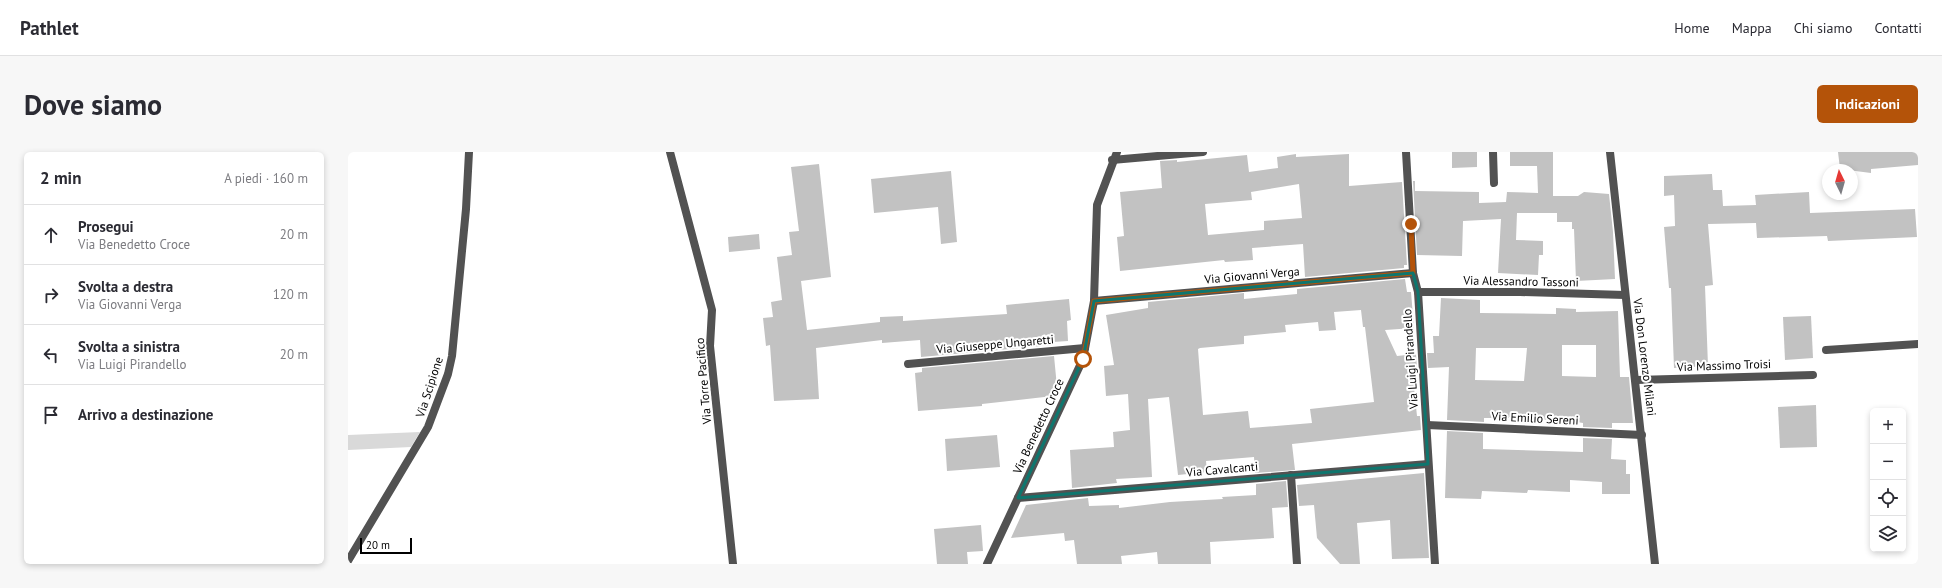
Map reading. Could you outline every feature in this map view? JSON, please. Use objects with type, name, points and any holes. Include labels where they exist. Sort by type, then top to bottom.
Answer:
[{"type":"street","name":"Via Scipione","points":[[348,561],[428,427],[448,374],[452,356],[466,217],[469,152]]},
{"type":"street","name":"Via Torre Pacifico","points":[[670,152],[712,310],[710,346],[732,564]]},
{"type":"street","name":"Via Benedetto Croce","points":[[986,564],[1083,359],[1094,301],[1097,205],[1116,152]]},
{"type":"street","points":[[1112,160],[1203,152]]},
{"type":"street","name":"Via Luigi Pirandello","points":[[1406,152],[1413,273],[1418,292],[1435,564]]},
{"type":"street","points":[[1493,152],[1494,183]]},
{"type":"street","name":"Via Don Lorenzo Milani","points":[[1610,152],[1655,564]]},
{"type":"street","name":"Via Giovanni Verga","points":[[1094,301],[1413,273]]},
{"type":"street","name":"Via Alessandro Tassoni","points":[[1418,292],[1520,292],[1625,295]]},
{"type":"street","points":[[1826,350],[1918,344]]},
{"type":"street","name":"Via Giuseppe Ungaretti","points":[[908,364],[1085,348]]},
{"type":"street","name":"Via Massimo Troisi","points":[[1636,380],[1813,375]]},
{"type":"street","name":"Via Emilio Sereni","points":[[1426,425],[1642,435]]},
{"type":"street","name":"Via Cavalcanti","points":[[1018,498],[1428,464]]},
{"type":"street","points":[[1291,475],[1297,564]]},
{"type":"highlighted area","points":[[1413,273],[1418,292],[1428,464],[1018,498],[1083,359],[1094,301]]},
{"type":"shaded area","points":[[420,432],[411,447],[348,450],[348,435]]},
{"type":"building","points":[[1452,152],[1477,152],[1477,167],[1452,168]]},
{"type":"building","points":[[1510,152],[1553,152],[1553,196],[1578,196],[1584,192],[1609,194],[1613,232],[1615,279],[1576,281],[1574,229],[1572,229],[1572,222],[1557,222],[1557,213],[1517,213],[1516,240],[1543,241],[1543,255],[1539,255],[1538,275],[1498,273],[1501,219],[1463,221],[1462,256],[1417,255],[1413,181],[1415,181],[1415,191],[1479,192],[1479,203],[1506,202],[1507,192],[1538,193],[1537,166],[1510,166]]},
{"type":"building","points":[[1838,152],[1918,152],[1918,165],[1871,169],[1871,173],[1858,171],[1858,164],[1839,164]]},
{"type":"building","points":[[1296,154],[1296,157],[1349,154],[1349,186],[1402,182],[1407,265],[1404,265],[1404,268],[1305,277],[1303,244],[1252,248],[1253,260],[1225,262],[1224,260],[1120,271],[1117,237],[1124,236],[1120,192],[1162,188],[1160,161],[1177,160],[1177,162],[1247,155],[1249,172],[1278,168],[1277,157]],"holes":[[[1299,184],[1302,218],[1264,221],[1264,230],[1208,235],[1205,204],[1252,200],[1251,192]]]},
{"type":"building","points":[[819,164],[831,277],[801,281],[807,330],[880,322],[880,317],[903,316],[903,321],[1007,314],[1006,305],[1069,299],[1071,320],[1067,321],[1068,341],[1053,342],[1053,345],[921,357],[920,340],[882,343],[882,340],[816,348],[819,399],[774,401],[770,345],[766,346],[763,318],[773,317],[771,302],[782,300],[777,257],[792,255],[789,232],[799,231],[791,167]]},
{"type":"building","points":[[951,171],[957,242],[941,244],[938,207],[874,213],[871,179]]},
{"type":"building","points":[[1712,174],[1713,190],[1722,190],[1723,206],[1756,205],[1755,195],[1809,192],[1810,213],[1915,209],[1917,237],[1828,241],[1827,236],[1757,238],[1756,223],[1708,224],[1713,285],[1705,286],[1708,366],[1674,368],[1671,288],[1669,288],[1664,227],[1675,226],[1674,195],[1664,196],[1664,176]]},
{"type":"building","points":[[759,234],[760,249],[729,252],[728,237]]},
{"type":"building","points":[[1405,279],[1407,292],[1411,292],[1414,328],[1385,330],[1397,356],[1416,354],[1417,369],[1412,369],[1417,416],[1420,416],[1421,430],[1292,444],[1295,470],[1255,473],[1254,457],[1206,461],[1207,472],[1178,475],[1169,397],[1148,399],[1152,477],[1116,479],[1117,483],[1072,488],[1070,450],[1114,447],[1113,432],[1130,430],[1128,394],[1106,396],[1104,366],[1114,365],[1106,315],[1148,308],[1148,302],[1244,293],[1244,299],[1297,294],[1297,289]],"holes":[[[1361,310],[1363,327],[1365,327],[1374,402],[1310,409],[1312,423],[1250,428],[1248,411],[1203,415],[1198,349],[1244,344],[1244,336],[1286,332],[1285,325],[1318,322],[1319,331],[1336,330],[1334,312]]]},
{"type":"building","points":[[1441,298],[1480,300],[1480,313],[1556,314],[1556,308],[1576,309],[1576,312],[1618,311],[1620,377],[1629,377],[1633,423],[1612,423],[1612,428],[1583,427],[1583,423],[1577,422],[1509,417],[1484,418],[1484,422],[1447,420],[1449,367],[1428,368],[1427,353],[1434,353],[1433,336],[1439,336]],"holes":[[[1562,345],[1596,345],[1596,377],[1562,376]],[[1476,348],[1527,348],[1524,381],[1475,380]]]},
{"type":"building","points":[[1811,316],[1813,358],[1785,360],[1783,317]]},
{"type":"building","points":[[1054,356],[1057,387],[1053,387],[1053,396],[982,404],[982,406],[918,411],[915,373],[922,372],[922,368]]},
{"type":"building","points":[[1816,405],[1817,447],[1780,448],[1778,407]]},
{"type":"building","points":[[1447,431],[1483,433],[1483,449],[1583,452],[1583,438],[1612,439],[1611,459],[1626,460],[1626,474],[1630,474],[1630,494],[1602,494],[1602,482],[1570,480],[1570,492],[1528,490],[1527,493],[1482,491],[1481,499],[1445,498]]},
{"type":"building","points":[[997,435],[1000,467],[947,471],[945,439]]},
{"type":"building","points":[[1424,473],[1429,558],[1392,559],[1390,520],[1357,523],[1360,564],[1340,564],[1317,538],[1314,505],[1299,506],[1297,485]]},
{"type":"building","points":[[1286,481],[1288,507],[1272,508],[1274,538],[1210,542],[1211,564],[1158,564],[1157,552],[1121,556],[1122,564],[1077,564],[1074,540],[1065,541],[1064,533],[1011,538],[1026,505],[1088,498],[1089,506],[1119,505],[1119,508],[1170,502],[1223,499],[1222,497],[1256,495],[1256,484]]},
{"type":"building","points":[[981,525],[983,551],[967,552],[968,564],[937,564],[934,529]]},
{"type":"route","points":[[1083,359],[1094,301],[1413,273],[1411,224]]}]
